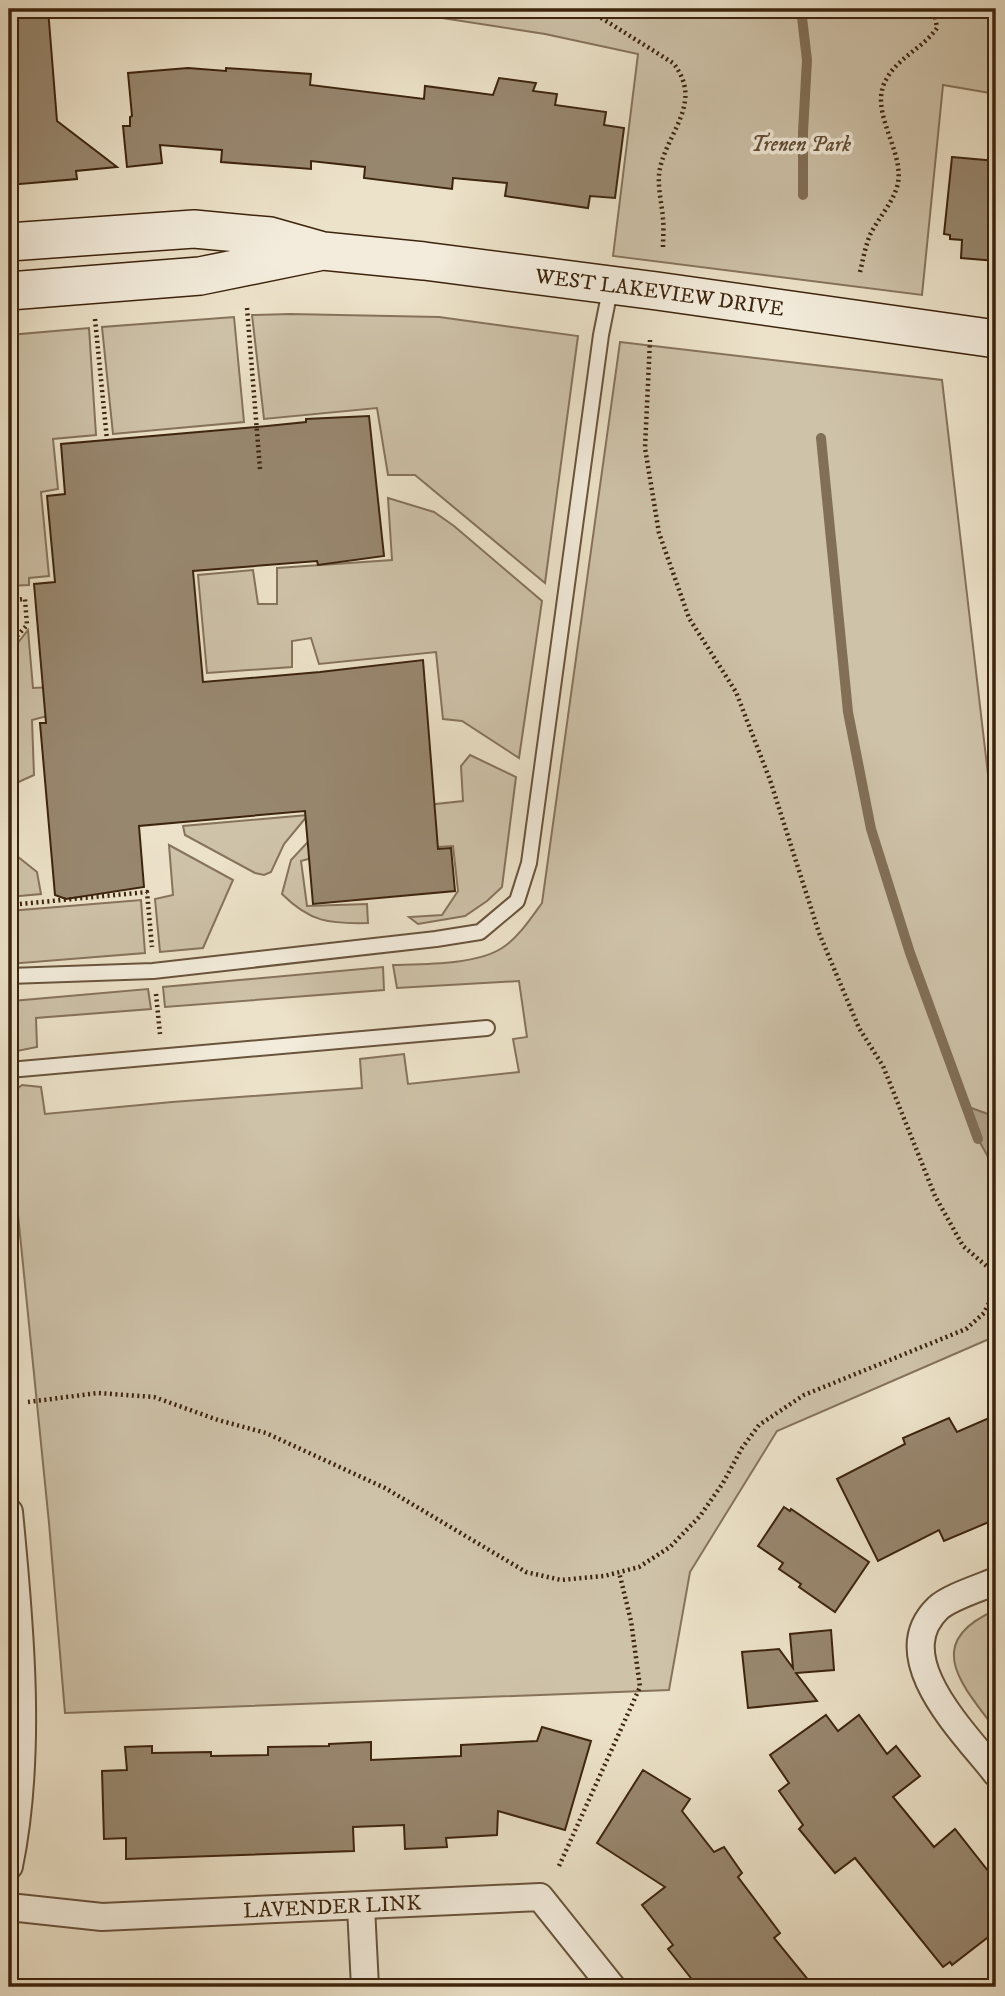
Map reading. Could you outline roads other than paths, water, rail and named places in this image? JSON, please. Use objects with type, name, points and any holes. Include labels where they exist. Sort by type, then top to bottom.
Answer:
[{"type":"street","name":"WEST LAKEVIEW DRIVE","points":[[9,242],[194,229],[270,236],[323,251],[611,285],[996,339]]},
{"type":"street","name":"WEST LAKEVIEW DRIVE","points":[[9,291],[200,276],[323,251]]},
{"type":"street","points":[[9,1511],[22,1702],[20,1793],[9,1866]]},
{"type":"street","points":[[996,1581],[939,1608],[926,1625],[920,1641],[920,1659],[926,1679],[938,1699],[996,1773]]},
{"type":"street","name":"LAVENDER LINK","points":[[9,1907],[102,1917],[540,1897],[612,1987]]},
{"type":"street","points":[[361,1907],[365,1987]]},
{"type":"lane","points":[[9,976],[153,971],[480,932],[517,901],[529,863],[601,335],[611,285]]},
{"type":"lane","points":[[9,1070],[487,1028]]},
{"type":"waterway","points":[[801,9],[807,60],[803,195]]},
{"type":"waterway","points":[[821,438],[848,712],[871,829],[910,953],[978,1139]]},
{"type":"park label","name":"Trenen Park","points":[[801,144]]}]
